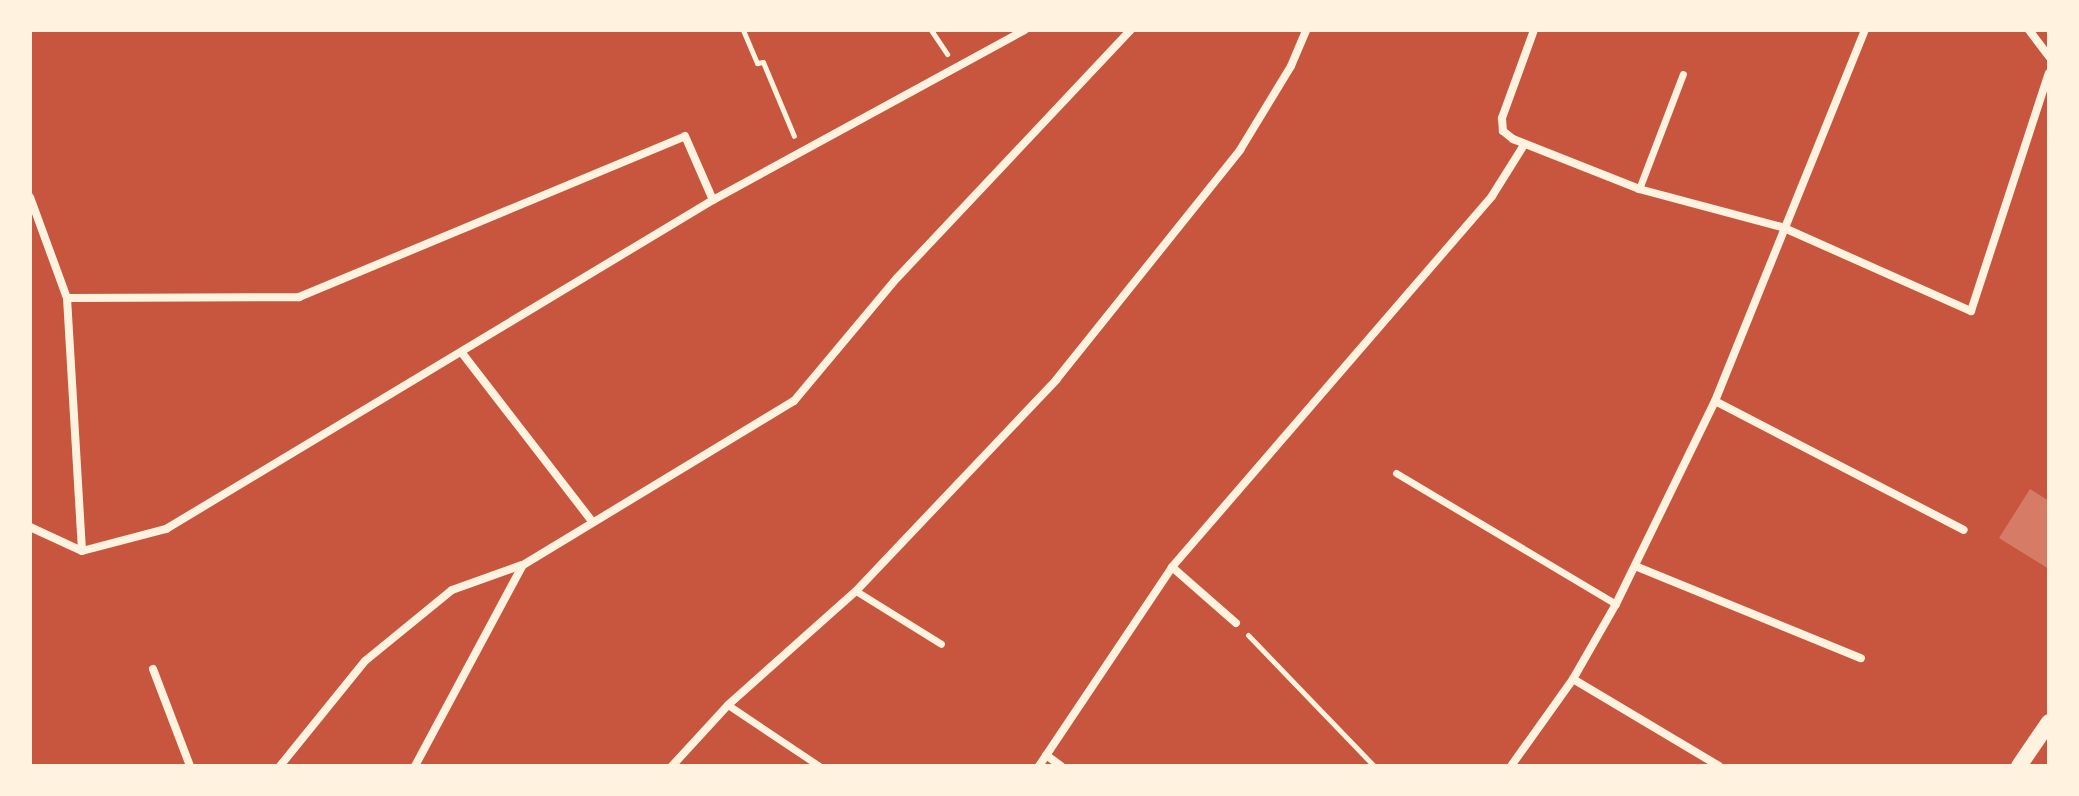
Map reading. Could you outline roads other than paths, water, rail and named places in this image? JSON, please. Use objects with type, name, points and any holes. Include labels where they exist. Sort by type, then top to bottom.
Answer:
[{"type":"main road","points":[[2019,766],[2049,722]]},
{"type":"street","points":[[30,527],[82,551],[166,529],[713,200],[1025,30]]},
{"type":"street","points":[[280,766],[365,661],[452,590],[523,565],[591,520],[794,401],[897,278],[1131,30]]},
{"type":"street","points":[[672,766],[728,705],[856,591],[1066,368],[1240,150],[1291,66],[1306,30]]},
{"type":"street","points":[[1534,30],[1506,103],[1503,131],[1524,145],[1639,189],[1782,227],[1971,311],[2049,73]]},
{"type":"street","points":[[1511,766],[1573,679],[1616,604],[1715,401],[1782,227],[1865,30]]},
{"type":"street","points":[[2029,30],[2049,57]]},
{"type":"street","points":[[1639,189],[1683,74]]},
{"type":"street","points":[[67,298],[299,297],[685,136],[713,200]]},
{"type":"street","points":[[1039,766],[1172,567],[1492,196],[1524,145]]},
{"type":"street","points":[[30,197],[67,298],[82,551]]},
{"type":"street","points":[[462,353],[591,520]]},
{"type":"street","points":[[1715,401],[1964,530]]},
{"type":"street","points":[[1396,473],[1616,604]]},
{"type":"street","points":[[415,766],[523,565]]},
{"type":"street","points":[[1635,566],[1861,658]]},
{"type":"street","points":[[1172,567],[1236,623]]},
{"type":"street","points":[[856,591],[941,644]]},
{"type":"street","points":[[153,669],[190,766]]},
{"type":"street","points":[[1573,679],[1719,766]]},
{"type":"street","points":[[728,705],[819,766]]},
{"type":"street","points":[[1046,755],[1061,766]]}]
